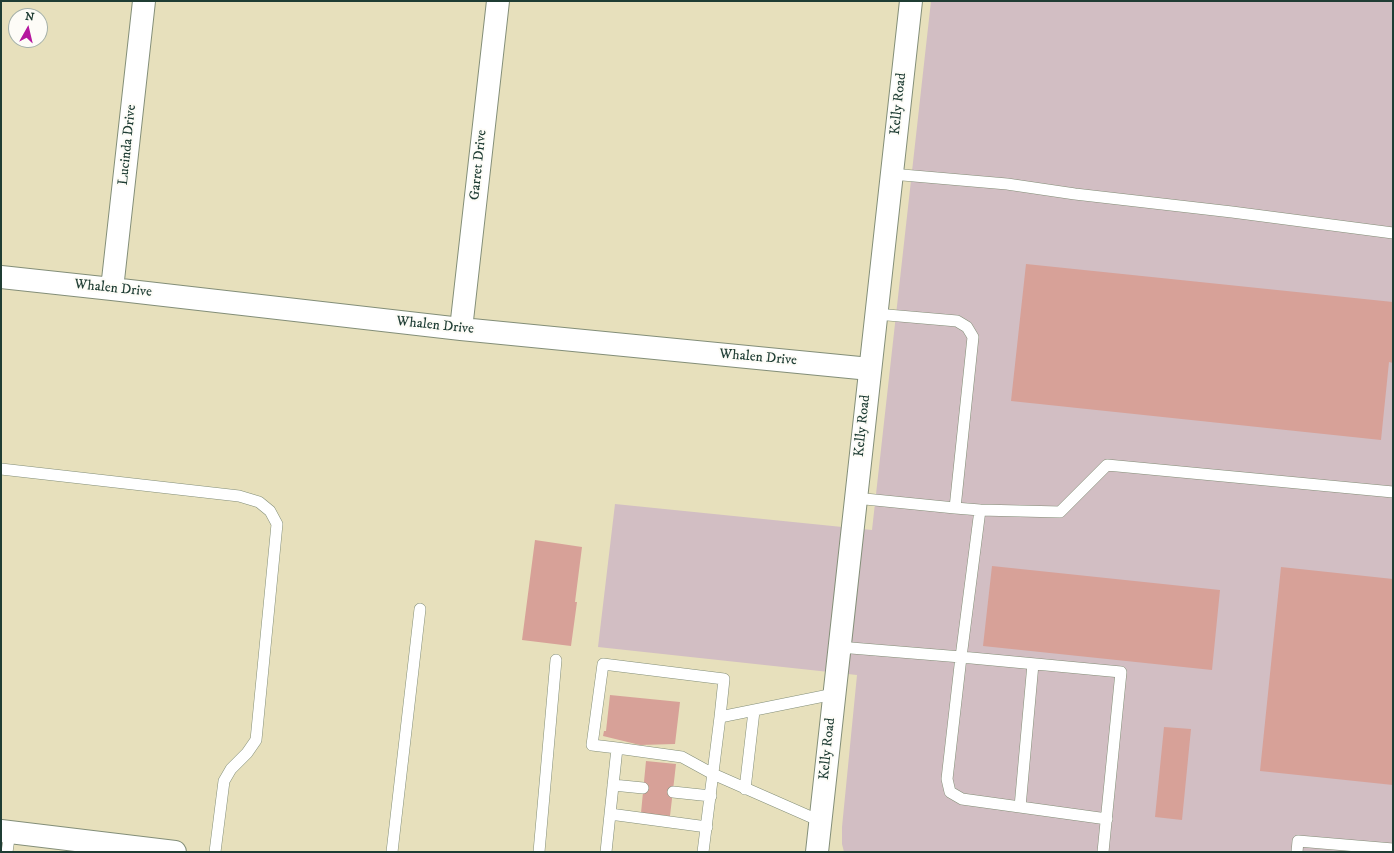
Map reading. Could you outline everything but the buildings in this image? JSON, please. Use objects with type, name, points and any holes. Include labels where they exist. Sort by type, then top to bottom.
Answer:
[{"type":"street","name":"Lucinda Drive","points":[[112,288],[144,1]]},
{"type":"street","name":"Garret Drive","points":[[461,329],[498,1]]},
{"type":"street","name":"Kelly Road","points":[[817,852],[911,1]]},
{"type":"street","name":"Whalen Drive","points":[[1,277],[112,288],[461,329],[870,369]]},
{"type":"street","points":[[6,838],[175,852]]},
{"type":"lane","points":[[891,174],[1007,184],[1393,233]]},
{"type":"lane","points":[[876,314],[957,321],[967,327],[973,337],[955,508]]},
{"type":"lane","points":[[856,498],[980,510],[1060,512],[1107,465],[1393,492]]},
{"type":"lane","points":[[1,469],[239,496],[259,502],[270,511],[277,524],[256,740],[247,753],[231,769],[224,781],[215,852]]},
{"type":"lane","points":[[980,510],[961,657],[948,779],[950,792],[962,799],[1107,819]]},
{"type":"lane","points":[[392,852],[420,609]]},
{"type":"lane","points":[[839,647],[1121,672],[1103,852]]},
{"type":"lane","points":[[539,852],[556,660]]},
{"type":"lane","points":[[703,852],[713,774],[720,717],[724,679],[603,664],[592,744],[682,757],[713,774],[820,822]]},
{"type":"lane","points":[[1020,807],[1033,664]]},
{"type":"lane","points":[[720,717],[834,694]]},
{"type":"lane","points":[[745,789],[754,711]]},
{"type":"lane","points":[[606,852],[617,748]]},
{"type":"lane","points":[[613,785],[643,788]]},
{"type":"lane","points":[[673,792],[710,796]]},
{"type":"lane","points":[[610,814],[706,827]]},
{"type":"lane","points":[[1297,852],[1298,841],[1393,849]]},
{"type":"shaded area","points":[[931,1],[1393,1],[1393,852],[844,852],[842,844],[842,827],[857,675],[598,647],[615,504],[872,530]]}]
